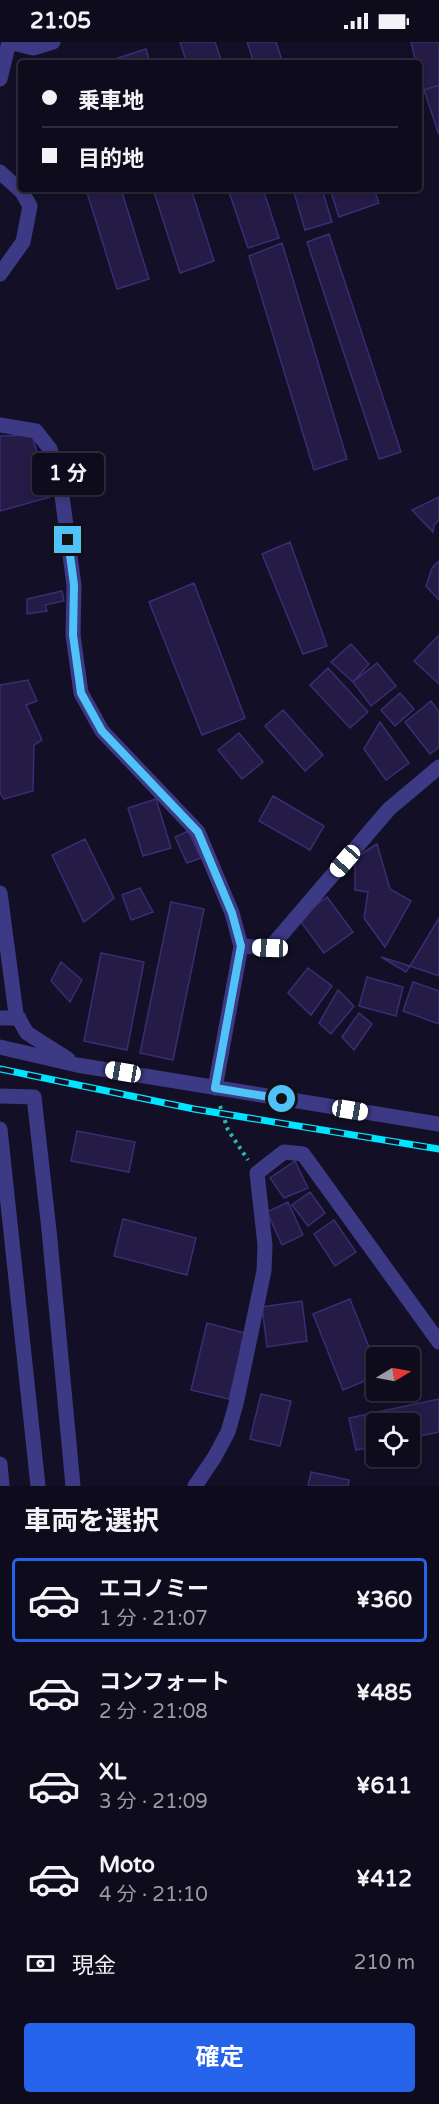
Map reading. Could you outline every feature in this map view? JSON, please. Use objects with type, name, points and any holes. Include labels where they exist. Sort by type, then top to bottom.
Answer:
[{"type":"street","points":[[0,79],[9,42],[33,48],[53,42]]},
{"type":"street","points":[[0,172],[18,188]]},
{"type":"street","points":[[0,274],[23,242],[30,206],[22,192]]},
{"type":"street","points":[[0,425],[36,431],[50,449],[62,496],[74,585],[73,635],[81,693],[102,731],[198,832],[232,913],[241,946],[215,1088]]},
{"type":"street","points":[[241,946],[270,948],[389,809],[439,767]]},
{"type":"street","points":[[0,893],[16,1014],[27,1033],[77,1065]]},
{"type":"street","points":[[0,1018],[19,1018]]},
{"type":"street","points":[[0,1047],[77,1065],[439,1124]]},
{"type":"street","points":[[0,1096],[34,1097],[73,1486]]},
{"type":"street","points":[[0,1129],[38,1486]]},
{"type":"street","points":[[195,1486],[228,1432],[264,1271],[265,1245],[257,1173],[284,1152],[303,1154],[439,1342]]},
{"type":"street","points":[[0,1464],[2,1486]]},
{"type":"path","points":[[215,1088],[228,1130],[257,1173]]},
{"type":"building","points":[[180,42],[215,42],[221,60],[186,60]]},
{"type":"building","points":[[247,42],[276,42],[282,60],[253,60]]},
{"type":"building","points":[[411,42],[439,42],[439,85],[424,90],[422,60],[415,60]]},
{"type":"building","points":[[146,49],[149,60],[112,60]]},
{"type":"building","points":[[439,85],[439,135],[424,90]]},
{"type":"building","points":[[87,192],[122,192],[149,279],[117,289]]},
{"type":"building","points":[[154,192],[192,192],[214,261],[180,273]]},
{"type":"building","points":[[229,192],[264,192],[279,238],[248,248]]},
{"type":"building","points":[[294,192],[323,192],[332,222],[305,230]]},
{"type":"building","points":[[331,192],[375,192],[379,203],[339,217]]},
{"type":"building","points":[[329,234],[401,452],[379,459],[307,242]]},
{"type":"building","points":[[282,243],[347,459],[314,470],[249,256]]},
{"type":"building","points":[[32,435],[50,497],[0,511],[0,436]]},
{"type":"building","points":[[439,497],[439,520],[434,525],[433,532],[412,510]]},
{"type":"building","points":[[290,542],[327,646],[303,654],[262,554]]},
{"type":"building","points":[[439,561],[439,600],[426,586],[432,568]]},
{"type":"building","points":[[194,583],[245,718],[202,735],[149,602]]},
{"type":"building","points":[[62,591],[64,601],[45,605],[47,611],[27,614],[27,599]]},
{"type":"building","points":[[439,635],[439,684],[414,661]]},
{"type":"building","points":[[351,644],[369,664],[353,682],[331,662]]},
{"type":"building","points":[[377,663],[396,686],[371,706],[353,682]]},
{"type":"building","points":[[328,668],[368,712],[350,728],[310,685]]},
{"type":"building","points":[[28,680],[37,701],[26,705],[42,740],[34,745],[33,791],[4,799],[0,793],[0,685]]},
{"type":"building","points":[[400,693],[414,709],[395,726],[381,710]]},
{"type":"building","points":[[431,701],[439,712],[439,747],[430,754],[405,722]]},
{"type":"building","points":[[283,710],[323,755],[305,771],[265,726]]},
{"type":"building","points":[[380,722],[409,763],[386,780],[364,749]]},
{"type":"building","points":[[239,733],[263,762],[242,779],[218,750]]},
{"type":"building","points":[[273,796],[324,826],[310,850],[259,821]]},
{"type":"building","points":[[156,799],[171,848],[143,856],[128,808]]},
{"type":"building","points":[[188,831],[201,858],[187,863],[175,837]]},
{"type":"building","points":[[85,839],[114,898],[84,922],[52,855]]},
{"type":"building","points":[[377,844],[390,889],[411,901],[385,947],[364,918],[368,892],[355,890],[355,858]]},
{"type":"building","points":[[140,888],[153,912],[131,920],[122,895]]},
{"type":"building","points":[[327,897],[353,932],[324,953],[298,918]]},
{"type":"building","points":[[171,902],[204,909],[173,1060],[140,1053]]},
{"type":"building","points":[[439,918],[439,976],[410,966]]},
{"type":"building","points":[[101,953],[144,962],[127,1050],[84,1041]]},
{"type":"building","points":[[381,957],[410,966],[406,972]]},
{"type":"building","points":[[61,962],[82,980],[70,1002],[51,981]]},
{"type":"building","points":[[308,968],[332,986],[311,1015],[288,993]]},
{"type":"building","points":[[367,977],[403,987],[396,1016],[359,1006]]},
{"type":"building","points":[[413,982],[439,991],[439,1024],[403,1011]]},
{"type":"building","points":[[338,990],[354,1006],[331,1034],[319,1023]]},
{"type":"building","points":[[359,1013],[372,1024],[354,1050],[342,1037]]},
{"type":"building","points":[[77,1131],[135,1142],[129,1172],[71,1161]]},
{"type":"building","points":[[295,1161],[308,1188],[284,1198],[270,1178]]},
{"type":"building","points":[[310,1192],[325,1213],[308,1226],[292,1205]]},
{"type":"building","points":[[288,1202],[303,1235],[282,1245],[267,1212]]},
{"type":"building","points":[[123,1219],[196,1238],[187,1275],[114,1256]]},
{"type":"building","points":[[334,1220],[356,1252],[335,1266],[314,1234]]},
{"type":"building","points":[[350,1299],[369,1347],[366,1347],[366,1380],[343,1390],[313,1314]]},
{"type":"building","points":[[302,1301],[307,1341],[267,1347],[262,1307]]},
{"type":"building","points":[[207,1323],[245,1333],[229,1399],[191,1390]]},
{"type":"building","points":[[261,1394],[291,1401],[280,1446],[250,1439]]},
{"type":"building","points":[[439,1399],[439,1432],[420,1436],[420,1413],[373,1413]]},
{"type":"building","points":[[366,1414],[366,1448],[356,1450],[349,1418]]},
{"type":"building","points":[[311,1472],[349,1480],[348,1486],[308,1486]]},
{"type":"railway","points":[[0,1069],[194,1109],[439,1149]]},
{"type":"route","points":[[68,540],[74,585],[75,662],[81,693],[102,731],[198,832],[232,913],[241,946],[215,1088],[282,1099]]}]
